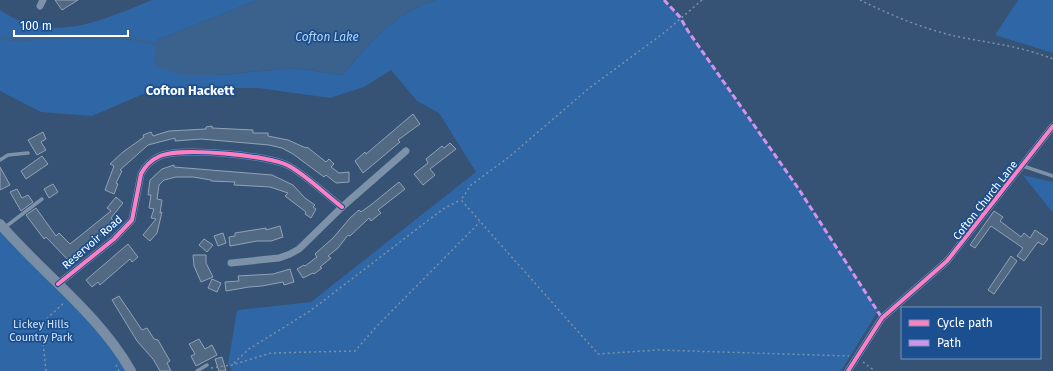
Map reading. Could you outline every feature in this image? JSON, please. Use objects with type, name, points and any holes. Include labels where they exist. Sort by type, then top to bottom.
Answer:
[{"type":"main road","points":[[2,226],[89,314],[114,345],[131,371]]},
{"type":"street","name":"Cofton Church Lane","points":[[848,371],[882,318],[947,261],[1053,126]]},
{"type":"street","points":[[231,262],[279,258],[299,249],[342,207],[406,151]]},
{"type":"street","name":"Reservoir Road","points":[[58,284],[114,239],[132,220],[141,174],[144,168],[161,155],[178,152],[194,152],[273,160],[289,166],[342,207]]},
{"type":"lane","points":[[0,160],[8,155],[28,153]]},
{"type":"lane","points":[[1023,166],[1053,176]]},
{"type":"lane","points":[[2,226],[42,199]]},
{"type":"lane","points":[[197,371],[206,367]]},
{"type":"path","points":[[232,365],[249,349],[310,311],[443,209],[461,200],[472,185],[514,153],[588,89],[664,32],[702,0]]},
{"type":"path","points":[[860,0],[912,23],[931,29],[954,36],[1012,46],[1053,59]]},
{"type":"path","points":[[461,200],[598,354],[658,350],[856,357],[875,371]]},
{"type":"path","points":[[206,367],[232,365],[271,353],[355,351],[376,327],[480,222]]},
{"type":"path","points":[[46,371],[41,324],[65,302]]},
{"type":"green space","points":[[152,0],[258,0],[157,40],[183,75],[219,75],[294,68],[342,75],[373,41],[395,21],[421,5],[436,0],[664,0],[680,17],[688,31],[798,188],[878,311],[841,371],[232,371],[228,364],[237,310],[311,302],[476,172],[439,113],[417,101],[391,70],[364,87],[330,98],[258,88],[157,88],[92,116],[41,112],[0,91],[0,10],[19,20],[38,26],[57,28],[95,22]]},
{"type":"green space","points":[[1018,0],[1053,0],[1053,53],[995,35]]},
{"type":"green space","points":[[1023,175],[1053,182],[1053,213],[1026,179]]},
{"type":"green space","name":"Lickey Hills Country Park","points":[[0,231],[87,316],[126,371],[0,371]]},
{"type":"water","name":"Cofton Lake","points":[[258,0],[436,0],[421,5],[395,21],[373,41],[342,75],[294,68],[219,75],[183,75],[154,65],[157,40]]},
{"type":"building","points":[[55,0],[78,0],[62,10]]},
{"type":"building","points":[[413,114],[420,124],[398,140],[400,142],[363,173],[355,161],[365,152],[366,154]]},
{"type":"building","points":[[212,126],[212,128],[253,130],[253,133],[268,133],[268,136],[288,140],[306,148],[307,147],[326,162],[329,159],[334,164],[331,167],[339,173],[349,172],[349,182],[336,183],[326,175],[324,177],[293,154],[282,148],[269,145],[201,139],[175,141],[175,138],[148,145],[120,170],[122,171],[116,183],[118,184],[114,194],[105,190],[114,166],[110,164],[123,152],[144,137],[143,135],[151,132],[153,136],[169,131],[206,129],[206,127]]},
{"type":"building","points":[[43,132],[46,139],[41,142],[46,150],[37,155],[28,140]]},
{"type":"building","points":[[450,143],[456,149],[430,169],[435,175],[423,185],[414,174],[428,163],[426,159],[442,146],[444,148]]},
{"type":"building","points":[[42,156],[48,164],[26,179],[21,171]]},
{"type":"building","points":[[174,165],[174,167],[272,175],[293,185],[305,198],[315,205],[313,207],[316,209],[311,218],[305,214],[306,212],[285,196],[288,193],[270,187],[234,185],[235,182],[211,181],[193,177],[176,177],[164,180],[159,185],[157,199],[162,200],[160,213],[162,212],[157,233],[150,241],[143,235],[156,219],[151,218],[154,209],[149,208],[151,195],[148,195],[150,180],[162,169]]},
{"type":"building","points":[[0,167],[10,185],[0,190]]},
{"type":"building","points":[[399,182],[405,189],[378,210],[381,213],[371,221],[369,218],[350,236],[348,235],[338,248],[328,256],[331,258],[320,267],[322,268],[314,274],[313,273],[303,278],[297,269],[304,265],[305,266],[317,257],[315,254],[333,238],[359,210],[361,212]]},
{"type":"building","points":[[53,184],[58,192],[49,198],[44,189]]},
{"type":"building","points":[[17,189],[22,198],[28,195],[33,202],[21,211],[10,192]]},
{"type":"building","points":[[116,197],[123,203],[111,218],[115,223],[69,261],[46,237],[44,239],[26,215],[36,208],[56,236],[59,233],[70,244],[111,211],[107,208]]},
{"type":"building","points":[[994,211],[1003,217],[1000,221],[1021,237],[1024,233],[1030,238],[1035,230],[1048,239],[1043,245],[1038,242],[1024,261],[1017,256],[1023,248],[991,226],[975,248],[970,245]]},
{"type":"building","points":[[280,226],[283,237],[271,241],[257,241],[230,246],[229,237],[235,236],[235,233],[266,228],[266,230]]},
{"type":"building","points":[[223,233],[226,243],[218,246],[214,236]]},
{"type":"building","points":[[204,239],[213,245],[207,252],[199,245]]},
{"type":"building","points":[[128,244],[138,257],[132,262],[130,259],[100,285],[98,282],[92,287],[86,280]]},
{"type":"building","points":[[193,255],[206,255],[206,263],[213,277],[201,282],[194,266]]},
{"type":"building","points":[[1011,256],[1017,261],[994,294],[988,290]]},
{"type":"building","points":[[290,269],[294,282],[284,285],[283,282],[226,291],[225,282],[239,281],[238,276],[273,274]]},
{"type":"building","points":[[212,279],[221,283],[217,292],[208,288]]},
{"type":"building","points":[[119,296],[142,330],[147,328],[154,339],[158,340],[170,361],[167,363],[171,371],[160,371],[153,359],[137,341],[112,300]]},
{"type":"building","points":[[199,339],[205,349],[212,345],[217,355],[196,366],[191,356],[195,354],[189,344]]},
{"type":"building","points":[[222,357],[226,371],[219,371],[215,359]]},
{"type":"waterway","points":[[0,37],[4,39],[22,40],[60,37],[125,38],[156,44]]},
{"type":"marked path","points":[[664,0],[680,17],[688,31],[798,188],[882,318]]},
{"type":"cycle path","points":[[848,371],[882,318],[947,261],[1053,126]]},
{"type":"cycle path","points":[[58,284],[114,239],[132,220],[141,174],[144,168],[154,159],[171,153],[205,152],[245,156],[279,162],[289,166],[302,175],[342,207]]},
{"type":"district","name":"Cofton Hackett","points":[[190,90]]}]
